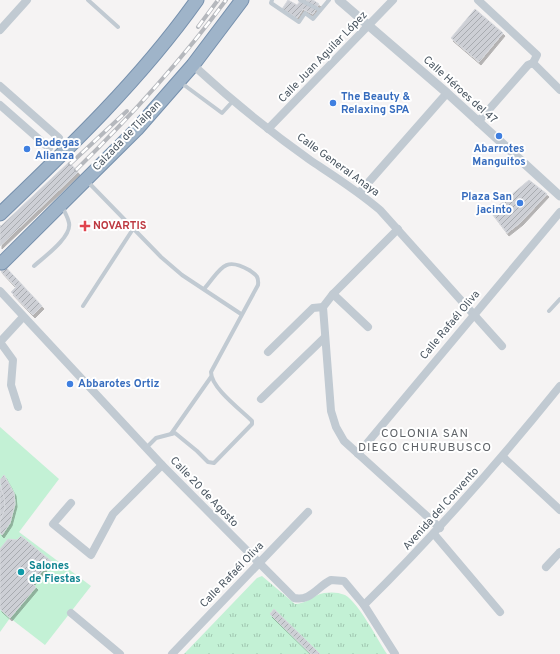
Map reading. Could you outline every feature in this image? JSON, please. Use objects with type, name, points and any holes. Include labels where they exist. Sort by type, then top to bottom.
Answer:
[{"type":"highway","points":[[0,214],[70,146],[126,88],[182,21],[197,0]]},
{"type":"highway","name":"Calzada de Tlalpan","points":[[2,263],[137,129],[193,66],[242,0]]},
{"type":"street","points":[[0,30],[26,0]]},
{"type":"street","name":"Calle Juan Aguilar López","points":[[268,129],[393,0]]},
{"type":"street","points":[[478,0],[537,55],[533,63],[528,64],[478,122]]},
{"type":"street","name":"Calle Héroes del 47","points":[[342,1],[447,93],[560,196]]},
{"type":"street","points":[[533,63],[560,90]]},
{"type":"street","name":"Calle General Anaya","points":[[193,66],[232,101],[268,129],[311,160],[360,192],[380,210],[502,346]]},
{"type":"street","points":[[0,86],[56,136],[46,146],[0,105]]},
{"type":"street","points":[[360,192],[447,93]]},
{"type":"street","name":"Calle Rafaél Oliva","points":[[358,454],[560,212]]},
{"type":"street","points":[[398,229],[333,294],[323,307],[324,338],[331,411],[340,434],[358,454],[437,531],[500,612]]},
{"type":"street","name":"Calle 20 de Agosto","points":[[0,291],[162,465],[294,598],[306,598],[328,581],[336,579],[348,583],[395,654]]},
{"type":"street","points":[[333,294],[368,327]]},
{"type":"street","points":[[268,352],[313,308],[323,307]]},
{"type":"street","points":[[18,407],[11,386],[13,360],[0,342],[23,317]]},
{"type":"street","points":[[261,399],[324,338]]},
{"type":"street","name":"Avenida del Convento","points":[[364,605],[437,531],[503,457],[560,387]]},
{"type":"street","points":[[503,457],[560,510]]},
{"type":"street","points":[[70,503],[53,524],[91,554],[113,514],[162,465]]},
{"type":"street","name":"Calle Rafaél Oliva","points":[[172,654],[308,512]]},
{"type":"street","points":[[546,567],[560,552]]},
{"type":"street","points":[[71,613],[120,654]]},
{"type":"lane","points":[[88,0],[118,27]]},
{"type":"lane","points":[[272,0],[271,3],[299,22],[305,13],[313,19],[329,0]]},
{"type":"lane","points":[[300,0],[320,10]]},
{"type":"lane","points":[[179,82],[222,112],[232,101]]},
{"type":"lane","points":[[85,179],[161,257],[182,275],[241,314]]},
{"type":"lane","points":[[34,266],[64,238],[68,232],[70,224],[61,203]]},
{"type":"lane","points":[[83,306],[133,229]]},
{"type":"lane","points":[[171,434],[211,377],[211,372],[258,284],[257,275],[239,265],[232,263],[224,266],[204,289]]},
{"type":"lane","points":[[550,311],[560,299]]},
{"type":"lane","points":[[146,448],[156,438],[171,434],[179,434],[205,460],[214,463],[250,428],[252,421],[215,385],[211,377]]},
{"type":"green space","points":[[0,427],[59,479],[19,532],[91,586],[45,645],[10,618],[0,632]]},
{"type":"green space","points":[[262,576],[295,604],[303,603],[324,593],[334,592],[345,595],[362,613],[387,654],[184,654],[257,578]]},
{"type":"building","points":[[288,0],[297,5],[301,0],[313,0],[319,4],[313,14],[303,9],[297,18],[282,9]]},
{"type":"building","points":[[475,9],[503,33],[479,62],[451,38]]},
{"type":"building","points":[[69,162],[78,172],[0,246],[0,225],[1,226]]},
{"type":"building","name":"Plaza San jacinto","points":[[529,180],[547,194],[521,222],[507,233],[491,212]]},
{"type":"building","points":[[0,261],[42,306],[33,315],[11,292],[16,287],[0,270]]},
{"type":"building","points":[[4,475],[14,493],[15,504],[10,523],[2,535],[0,533],[0,521],[5,508],[0,480]]},
{"type":"building","points":[[0,486],[4,497],[5,508],[0,521]]},
{"type":"building","name":"Salones de Fiestas","points":[[21,536],[51,561],[32,583],[36,587],[10,618],[0,609],[0,549],[8,539],[17,540]]},
{"type":"building","points":[[274,609],[320,654],[311,654],[270,614]]},
{"type":"railway","points":[[198,27],[218,0]]},
{"type":"railway","points":[[76,170],[116,130],[173,67],[226,0]]},
{"type":"railway","points":[[70,164],[127,111]]},
{"type":"place","name":"The Beauty & Relaxing SPA","points":[[333,103]]},
{"type":"place","name":"Abarrotes Manguitos","points":[[499,136]]},
{"type":"place","name":"Bodegas Alianza","points":[[27,149]]},
{"type":"place","name":"Plaza San jacinto","points":[[520,203]]},
{"type":"place","name":"NOVARTIS","points":[[85,226]]},
{"type":"place","name":"Abbarotes Ortiz","points":[[70,384]]},
{"type":"place","name":"Salones de Fiestas","points":[[21,572]]},
{"type":"district","name":"COLONIA SAN DIEGO CHURUBUSCO","points":[[425,441]]}]
